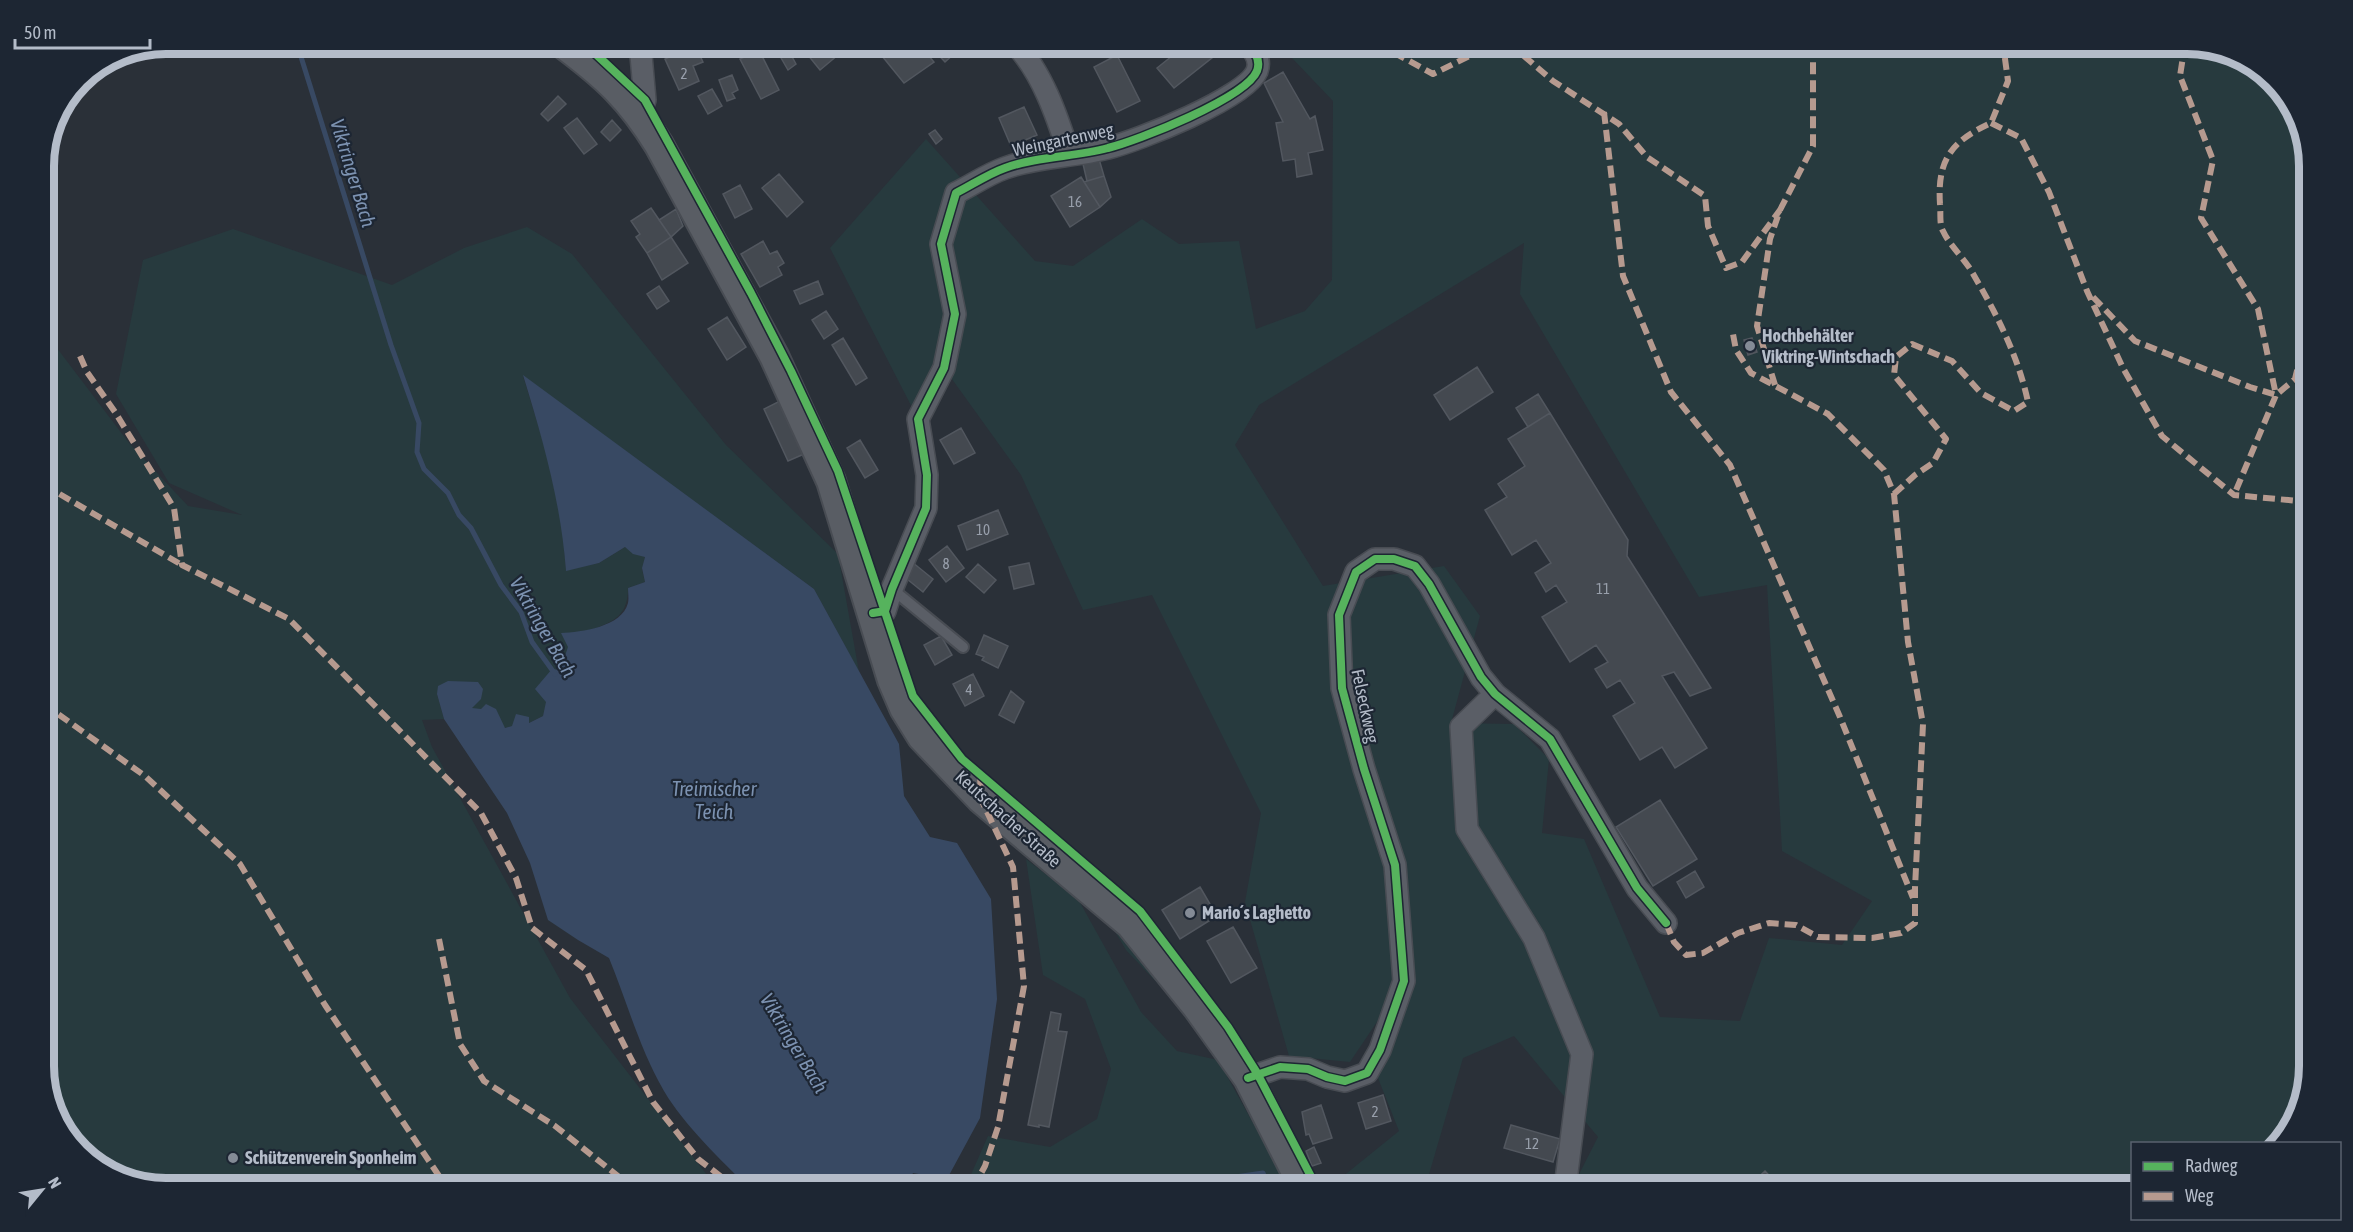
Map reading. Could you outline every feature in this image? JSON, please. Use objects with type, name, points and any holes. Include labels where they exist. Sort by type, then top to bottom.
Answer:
[{"type":"main road","name":"Keutschacher Straße","points":[[591,55],[639,114],[774,356],[831,481],[892,680],[904,708],[922,737],[981,799],[1130,924],[1197,1007],[1248,1078],[1299,1178]]},
{"type":"street","points":[[639,114],[645,100],[641,54]]},
{"type":"street","points":[[1025,54],[1039,78],[1069,154]]},
{"type":"street","name":"Weingartenweg","points":[[873,613],[885,611],[892,588],[926,508],[927,475],[918,419],[944,368],[955,314],[941,244],[956,193],[1005,168],[1108,148],[1176,124],[1248,84],[1257,72],[1256,54]]},
{"type":"street","name":"Felseckweg","points":[[1248,1078],[1280,1067],[1308,1069],[1345,1081],[1367,1073],[1380,1050],[1404,981],[1395,865],[1364,769],[1342,688],[1339,615],[1356,572],[1375,559],[1394,560],[1415,566],[1429,584],[1481,676],[1495,694],[1550,739],[1637,888],[1666,923]]},
{"type":"street","points":[[1495,694],[1461,727],[1467,829],[1534,938],[1582,1054],[1566,1178]]},
{"type":"lane","points":[[892,588],[963,647]]},
{"type":"green space","points":[[1274,54],[2187,54],[2223,60],[2249,73],[2271,92],[2293,130],[2299,159],[2299,1066],[2295,1095],[2290,1109],[2269,1142],[2131,1142],[2131,1178],[1577,1178],[1598,1137],[1514,1036],[1463,1058],[1428,1178],[1341,1178],[1399,1131],[1376,1073],[1403,983],[1350,1062],[1289,1056],[1245,902],[1261,813],[1152,595],[1083,610],[1021,475],[944,368],[918,419],[830,248],[926,139],[1035,261],[1073,266],[1142,219],[1179,244],[1239,241],[1256,329],[1305,311],[1332,280],[1333,101],[1292,58]],"holes":[[[1524,243],[1520,294],[1699,597],[1767,585],[1782,851],[1872,901],[1842,945],[1769,938],[1740,1021],[1660,1017],[1584,839],[1542,833],[1549,759],[1514,724],[1451,723],[1480,616],[1444,566],[1323,586],[1235,445],[1259,405]]]},
{"type":"green space","points":[[527,227],[572,254],[726,445],[838,554],[859,672],[814,589],[523,376],[548,457],[563,531],[566,570],[599,563],[625,547],[645,557],[642,569],[645,582],[628,588],[622,612],[615,619],[588,632],[570,646],[543,716],[529,723],[505,728],[481,709],[471,709],[437,694],[444,719],[422,720],[432,747],[570,998],[709,1178],[166,1178],[130,1172],[104,1159],[82,1140],[60,1102],[54,1073],[54,344],[129,443],[188,506],[242,515],[169,483],[116,394],[143,260],[233,229],[392,285],[464,248]]},
{"type":"green space","points":[[1026,859],[1078,899],[1141,1012],[1177,1051],[1218,1060],[1283,1178],[969,1178],[988,1136],[1050,1147],[1097,1119],[1111,1069],[1085,999],[1043,975]]},
{"type":"green space","points":[[1113,928],[1125,937],[1163,984],[1161,987],[1126,950]]},
{"type":"water","name":"Treimischer Teich","points":[[523,375],[814,589],[899,744],[904,796],[930,837],[957,843],[991,899],[997,999],[980,1118],[948,1178],[913,1173],[910,1178],[739,1178],[692,1129],[664,1091],[641,1043],[609,958],[548,920],[530,863],[507,813],[444,719],[437,694],[438,686],[448,681],[478,682],[483,689],[481,699],[472,708],[481,709],[486,704],[496,709],[505,728],[512,726],[516,714],[529,717],[529,723],[543,716],[546,702],[535,689],[552,669],[560,670],[568,647],[561,633],[600,627],[618,618],[628,603],[628,588],[645,582],[642,568],[645,557],[633,554],[625,547],[599,563],[566,571],[560,521],[544,448]]},
{"type":"building","points":[[676,54],[699,54],[703,62],[693,66],[699,81],[679,90],[665,59]]},
{"type":"building","points":[[751,54],[761,54],[779,90],[761,99],[740,59]]},
{"type":"building","points":[[779,54],[790,54],[796,64],[788,70]]},
{"type":"building","points":[[807,54],[837,54],[838,55],[820,70]]},
{"type":"building","points":[[884,54],[927,54],[934,62],[904,83],[882,56]]},
{"type":"building","points":[[937,54],[954,54],[945,62]]},
{"type":"building","points":[[1174,54],[1211,54],[1213,57],[1174,88],[1157,68]]},
{"type":"building","points":[[1117,55],[1140,101],[1117,112],[1094,67]]},
{"type":"building","points":[[1283,72],[1310,119],[1315,116],[1323,150],[1308,153],[1312,174],[1297,177],[1295,159],[1283,161],[1276,123],[1283,122],[1264,83]]},
{"type":"building","points":[[732,75],[738,90],[732,93],[735,98],[727,101],[719,80]]},
{"type":"building","points":[[712,89],[722,106],[708,114],[698,96]]},
{"type":"building","points":[[558,96],[566,104],[548,121],[541,114]]},
{"type":"building","points":[[1024,107],[1037,135],[1011,146],[999,118]]},
{"type":"building","points":[[577,118],[597,144],[584,154],[564,128]]},
{"type":"building","points":[[612,120],[621,130],[610,141],[601,132]]},
{"type":"building","points":[[935,130],[942,139],[936,144],[929,134]]},
{"type":"building","points":[[1099,159],[1104,176],[1087,181],[1083,164]]},
{"type":"building","points":[[779,174],[803,202],[787,217],[762,188]]},
{"type":"building","points":[[1104,176],[1111,197],[1100,207],[1084,182]]},
{"type":"building","points":[[1081,177],[1100,207],[1070,227],[1051,196]]},
{"type":"building","points":[[740,185],[752,209],[735,218],[723,194]]},
{"type":"building","points":[[651,208],[671,237],[647,253],[636,237],[640,234],[631,221]]},
{"type":"building","points":[[676,209],[683,226],[671,237],[659,220]]},
{"type":"building","points":[[671,237],[688,263],[662,280],[647,253]]},
{"type":"building","points":[[763,241],[770,254],[777,251],[784,263],[778,267],[782,275],[760,287],[741,254]]},
{"type":"building","points":[[818,281],[823,294],[800,304],[794,291]]},
{"type":"building","points":[[659,286],[669,301],[657,309],[647,294]]},
{"type":"building","points":[[826,311],[838,329],[824,339],[812,320]]},
{"type":"building","points":[[727,317],[746,347],[727,360],[708,329]]},
{"type":"building","points":[[843,338],[867,378],[856,385],[832,345]]},
{"type":"building","name":"Hochbehälter Viktring-Wintschach","points":[[1752,338],[1757,352],[1748,355],[1744,340]]},
{"type":"building","points":[[1477,367],[1493,392],[1450,420],[1434,395]]},
{"type":"building","points":[[1538,394],[1550,413],[1528,427],[1516,408]]},
{"type":"building","points":[[780,401],[804,454],[788,461],[764,409]]},
{"type":"building","points":[[1550,413],[1628,540],[1627,556],[1711,688],[1690,696],[1674,672],[1662,676],[1707,748],[1675,768],[1662,747],[1640,760],[1613,716],[1635,703],[1620,680],[1607,688],[1595,669],[1608,662],[1596,645],[1570,662],[1542,617],[1567,602],[1556,585],[1546,592],[1535,573],[1551,563],[1536,540],[1512,555],[1485,510],[1507,497],[1498,484],[1525,466],[1508,439]]},
{"type":"building","points":[[961,428],[975,453],[954,464],[940,440]]},
{"type":"building","points":[[860,440],[878,470],[865,478],[847,448]]},
{"type":"building","points":[[998,510],[1008,534],[967,550],[958,526]]},
{"type":"building","points":[[947,546],[964,568],[946,582],[929,560]]},
{"type":"building","points":[[912,562],[933,579],[923,592],[902,575]]},
{"type":"building","points":[[1029,563],[1034,584],[1014,589],[1009,567]]},
{"type":"building","points":[[978,564],[996,580],[984,593],[966,577]]},
{"type":"building","points":[[984,635],[1008,646],[998,668],[982,660],[984,657],[976,654]]},
{"type":"building","points":[[941,636],[952,655],[935,665],[924,645]]},
{"type":"building","points":[[973,674],[984,696],[965,706],[953,684]]},
{"type":"building","points":[[1011,691],[1024,702],[1014,723],[999,715]]},
{"type":"building","points":[[1660,800],[1697,859],[1653,886],[1616,827]]},
{"type":"building","points":[[1695,871],[1704,887],[1686,898],[1677,882]]},
{"type":"building","name":"Mario´s Laghetto","points":[[1200,887],[1217,916],[1180,939],[1162,910]]},
{"type":"building","points":[[1233,927],[1257,968],[1231,983],[1207,941]]},
{"type":"building","points":[[1051,1012],[1061,1014],[1058,1031],[1067,1032],[1049,1127],[1039,1125],[1039,1127],[1028,1125]]},
{"type":"building","points":[[1383,1095],[1391,1121],[1366,1129],[1358,1103]]},
{"type":"building","points":[[1321,1105],[1332,1138],[1313,1144],[1309,1134],[1306,1135],[1302,1112]]},
{"type":"building","points":[[1511,1125],[1560,1139],[1553,1162],[1504,1148]]},
{"type":"building","points":[[1314,1147],[1321,1163],[1312,1166],[1306,1151]]},
{"type":"building","points":[[1765,1171],[1772,1178],[1757,1178]]},
{"type":"waterway","name":"Viktringer Bach","points":[[300,54],[391,345],[419,423],[417,452],[424,469],[448,493],[459,515],[471,528],[501,585],[521,612],[532,642],[555,674]]},
{"type":"waterway","name":"Viktringer Bach","points":[[1228,1178],[1263,1173],[1265,1178]]},
{"type":"marked path","points":[[1396,54],[1433,74],[1474,54]]},
{"type":"marked path","points":[[1522,54],[1553,81],[1619,124],[1647,157],[1705,196],[1708,226],[1726,268],[1742,262],[1780,210]]},
{"type":"marked path","points":[[1775,385],[1757,326],[1770,239],[1780,210],[1813,146],[1813,54]]},
{"type":"marked path","points":[[1894,494],[1915,475],[1933,463],[1946,439],[1894,375],[1896,357],[1912,344],[1952,361],[1981,393],[2014,411],[2028,402],[2012,351],[1998,319],[1972,272],[1946,236],[1941,221],[1940,188],[1945,163],[1950,153],[1966,137],[1991,123],[2008,81],[2004,54]]},
{"type":"marked path","points":[[2183,54],[2180,76],[2213,160],[2201,218],[2258,309],[2276,395],[2234,495]]},
{"type":"marked path","points":[[1604,112],[1623,276],[1671,392],[1730,465],[1840,717],[1913,898]]},
{"type":"marked path","points":[[1991,123],[2021,138],[2049,192],[2087,291],[2123,368],[2162,436],[2234,495],[2299,501]]},
{"type":"marked path","points":[[2093,297],[2135,341],[2250,387],[2276,395],[2295,379],[2299,362]]},
{"type":"marked path","points":[[1666,923],[1674,942],[1686,955],[1703,953],[1738,933],[1769,923],[1796,925],[1818,937],[1872,938],[1901,933],[1915,923],[1923,724],[1908,642],[1894,494],[1884,470],[1828,414],[1751,373],[1736,350],[1733,334]]},
{"type":"marked path","points":[[80,356],[87,372],[115,412],[174,508],[182,565],[289,619],[481,813],[516,878],[532,928],[586,970],[653,1102],[698,1159],[723,1178]]},
{"type":"marked path","points":[[54,491],[182,565]]},
{"type":"marked path","points":[[54,711],[145,776],[240,864],[325,1005],[440,1178]]},
{"type":"marked path","points":[[978,1178],[985,1166],[998,1127],[1024,986],[1013,867],[981,799],[980,774]]},
{"type":"marked path","points":[[439,939],[460,1044],[484,1081],[555,1126],[620,1178]]},
{"type":"cycle path","points":[[596,54],[645,100],[791,371],[838,471],[913,696],[962,759],[1140,911],[1228,1027],[1257,1073],[1312,1178]]},
{"type":"cycle path","points":[[873,613],[885,611],[926,508],[927,475],[918,419],[944,368],[955,314],[941,244],[956,193],[1005,168],[1030,161],[1095,151],[1122,144],[1189,117],[1249,82],[1257,71],[1258,63],[1255,54]]},
{"type":"cycle path","points":[[1248,1078],[1280,1067],[1308,1069],[1345,1081],[1367,1073],[1380,1050],[1404,981],[1395,865],[1364,769],[1342,688],[1339,615],[1356,572],[1375,559],[1394,559],[1415,566],[1429,584],[1481,677],[1495,694],[1550,739],[1637,888],[1666,923]]},
{"type":"place","name":"Hochbehälter Viktring-Wintschach","points":[[1750,346]]},
{"type":"place","name":"Mario´s Laghetto","points":[[1190,913]]},
{"type":"place","name":"Schützenverein Sponheim","points":[[233,1158]]}]
